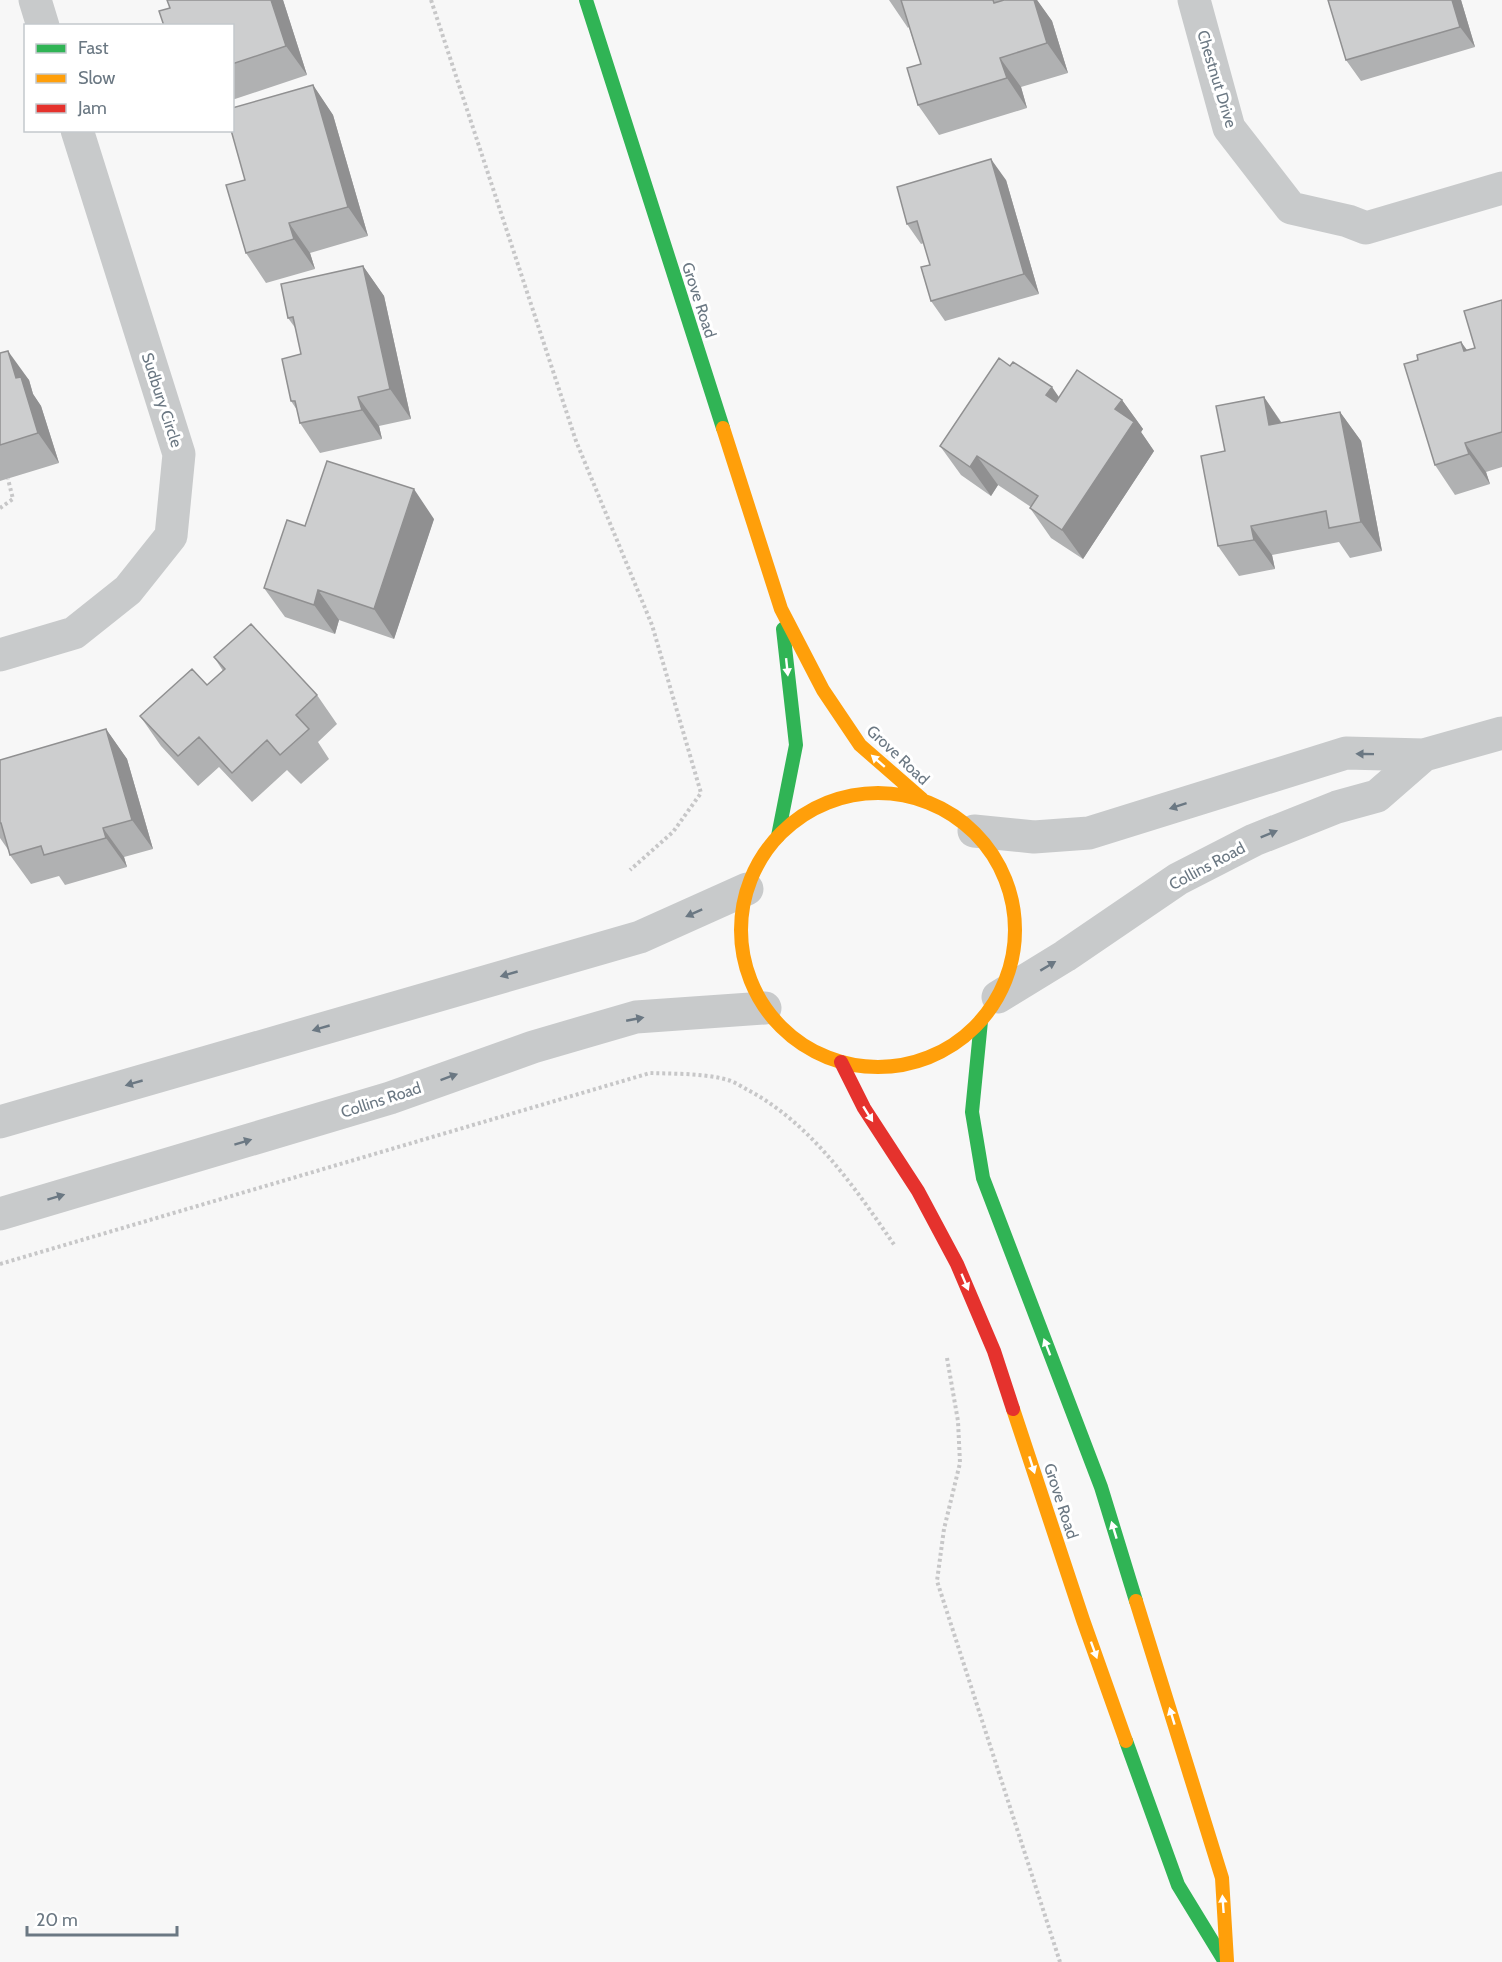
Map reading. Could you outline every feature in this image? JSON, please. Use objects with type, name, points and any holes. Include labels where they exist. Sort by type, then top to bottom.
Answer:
[{"type":"street","points":[[35,0],[42,24]]},
{"type":"street","name":"Grove Road","points":[[586,0],[781,609],[823,690],[860,745],[921,800]]},
{"type":"street","name":"Chestnut Drive","points":[[1194,0],[1229,128],[1291,208],[1348,221],[1366,228],[1502,188]]},
{"type":"street","name":"Sudbury Circle","points":[[0,655],[74,633],[128,590],[171,536],[179,454],[78,132]]},
{"type":"street","name":"Grove Road","points":[[778,836],[796,745],[781,609]]},
{"type":"street","name":"Collins Road","points":[[974,831],[1034,837],[1089,833],[1346,753],[1424,755],[1502,733]]},
{"type":"street","name":"Collins Road","points":[[990,1009],[1178,879],[1254,840],[1337,807],[1377,796],[1424,755]]},
{"type":"street","points":[[891,793],[921,800],[950,812],[974,831],[994,854],[1007,881],[1015,910],[1016,940],[1010,969],[990,1009],[959,1041],[933,1055],[904,1064],[872,1067],[841,1062],[812,1050],[786,1032],[765,1008],[751,981],[742,951],[741,920],[747,889],[759,861],[778,836],[802,816],[829,802],[860,794],[891,793]]},
{"type":"street","points":[[0,1122],[640,937],[747,889]]},
{"type":"street","name":"Collins Road","points":[[0,1214],[390,1098],[533,1047],[636,1017],[765,1008]]},
{"type":"street","name":"Grove Road","points":[[990,1009],[972,1112],[983,1178],[1101,1487],[1222,1878],[1226,1962]]},
{"type":"street","name":"Grove Road","points":[[841,1062],[864,1108],[918,1191],[957,1264],[994,1352],[1083,1620],[1178,1886],[1226,1962]]},
{"type":"path","points":[[431,0],[576,441],[652,625],[701,793],[673,832],[630,870]]},
{"type":"path","points":[[0,508],[13,499],[8,479]]},
{"type":"path","points":[[0,1264],[650,1073],[688,1074],[729,1080],[771,1102],[817,1143],[865,1201],[901,1254]]},
{"type":"path","points":[[945,1347],[958,1421],[960,1463],[944,1529],[937,1581],[1060,1962]]},
{"type":"building","points":[[167,0],[271,0],[286,46],[234,63],[234,24],[163,24],[159,11],[170,8]]},
{"type":"building","points":[[901,0],[993,0],[994,3],[1004,0],[1034,0],[1047,43],[1000,58],[1007,78],[918,105],[907,68],[921,64]]},
{"type":"building","points":[[1328,0],[1452,0],[1460,27],[1346,60]]},
{"type":"building","points":[[313,85],[348,207],[289,223],[294,239],[246,253],[226,185],[245,180],[232,132],[234,132],[234,107]]},
{"type":"building","points":[[991,159],[1024,274],[931,301],[921,267],[930,265],[917,221],[907,224],[897,187]]},
{"type":"building","points":[[363,266],[390,389],[358,397],[362,410],[300,423],[295,401],[291,401],[282,359],[301,354],[293,317],[288,318],[281,284]]},
{"type":"building","points":[[1502,300],[1502,432],[1465,443],[1469,454],[1435,465],[1404,364],[1418,360],[1417,355],[1461,342],[1464,351],[1475,348],[1464,311]]},
{"type":"building","points":[[8,351],[16,378],[21,377],[38,433],[0,445],[0,353]]},
{"type":"building","points":[[999,358],[1010,366],[1013,362],[1052,387],[1046,395],[1056,402],[1077,370],[1122,400],[1115,409],[1134,422],[1062,530],[1030,508],[1038,496],[977,456],[970,467],[940,446]]},
{"type":"building","points":[[1264,397],[1269,425],[1340,412],[1361,522],[1329,528],[1326,511],[1251,526],[1254,540],[1218,546],[1201,456],[1225,451],[1216,406]]},
{"type":"building","points":[[327,461],[414,489],[374,609],[318,590],[314,605],[264,588],[287,520],[305,526]]},
{"type":"building","points":[[251,624],[317,695],[296,715],[309,729],[280,755],[267,740],[232,773],[199,737],[178,756],[140,716],[192,669],[207,685],[225,669],[214,657]]},
{"type":"building","points":[[106,729],[132,820],[103,828],[106,838],[44,855],[41,846],[10,855],[0,823],[0,760]]},
{"type":"traffic: fast","points":[[586,0],[723,428]]},
{"type":"traffic: fast","points":[[778,836],[796,745],[783,629]]},
{"type":"traffic: fast","points":[[981,1021],[972,1112],[983,1178],[1101,1487],[1136,1601]]},
{"type":"traffic: fast","points":[[1126,1741],[1178,1885],[1225,1962]]},
{"type":"traffic: slow","points":[[723,428],[781,609],[823,690],[860,745],[922,799]]},
{"type":"traffic: slow","points":[[878,793],[918,799],[943,809],[975,833],[999,865],[1009,890],[1015,930],[1009,970],[999,995],[975,1027],[943,1051],[918,1061],[878,1067],[838,1061],[813,1051],[781,1027],[757,995],[747,970],[741,930],[747,890],[757,865],[781,833],[813,809],[838,799],[878,793]]},
{"type":"traffic: slow","points":[[1013,1409],[1126,1741]]},
{"type":"traffic: slow","points":[[1136,1601],[1222,1878],[1227,1961]]},
{"type":"traffic: jam","points":[[841,1062],[864,1108],[918,1191],[957,1264],[994,1351],[1013,1409]]}]
